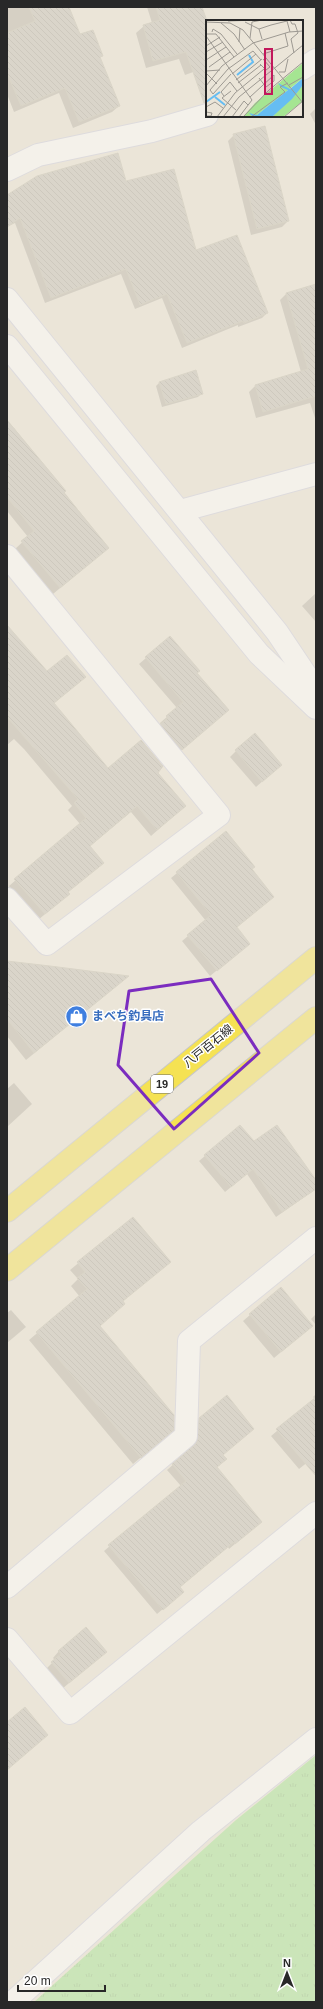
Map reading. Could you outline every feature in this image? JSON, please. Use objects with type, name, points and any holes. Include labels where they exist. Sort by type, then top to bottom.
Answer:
[{"type":"main road","name":"八戸百石線","points":[[7,1211],[316,958]]},
{"type":"main road","points":[[7,1270],[316,1018]]},
{"type":"street","points":[[303,69],[316,60]]},
{"type":"street","points":[[7,170],[38,155],[152,131],[206,115]]},
{"type":"street","points":[[7,299],[277,632],[316,690]]},
{"type":"street","points":[[34,332],[8,350],[259,654],[316,708]]},
{"type":"street","points":[[180,512],[316,474]]},
{"type":"street","points":[[7,556],[219,815],[47,944],[7,900]]},
{"type":"street","points":[[7,1588],[186,1436],[189,1341],[316,1238]]},
{"type":"street","points":[[7,1639],[70,1713],[316,1513]]},
{"type":"street","points":[[13,2002],[201,1831],[316,1739]]},
{"type":"highlighted area","points":[[211,979],[259,1053],[174,1129],[118,1065],[129,991]]},
{"type":"green space","points":[[316,1755],[316,2002],[34,2002],[236,1820]]},
{"type":"building","points":[[29,7],[69,7],[80,34],[93,30],[103,56],[100,57],[120,106],[79,122],[65,88],[21,106],[7,73],[7,33],[35,21]]},
{"type":"building","points":[[156,7],[202,7],[207,20],[206,102],[204,103],[186,52],[153,61],[143,25],[160,20]]},
{"type":"building","points":[[265,126],[289,221],[257,229],[233,134]]},
{"type":"building","points":[[118,153],[126,181],[174,169],[196,250],[237,235],[268,313],[187,343],[167,294],[140,305],[126,269],[51,298],[20,218],[7,227],[7,195],[37,176]]},
{"type":"building","points":[[316,284],[316,396],[263,412],[255,385],[308,369],[286,293]]},
{"type":"building","points":[[196,370],[203,394],[166,404],[159,382]]},
{"type":"building","points":[[7,420],[66,491],[64,493],[109,548],[60,588],[21,541],[34,531],[7,497]]},
{"type":"building","points":[[7,625],[47,671],[67,655],[86,677],[54,703],[108,768],[141,740],[163,766],[158,773],[186,806],[157,830],[137,806],[90,846],[104,863],[68,892],[70,894],[45,914],[14,879],[86,818],[74,803],[78,799],[7,717]]},
{"type":"building","points":[[170,636],[200,671],[197,673],[229,710],[182,750],[160,724],[168,718],[166,716],[183,702],[145,657]]},
{"type":"building","points":[[255,733],[282,765],[262,782],[235,750]]},
{"type":"building","points":[[226,831],[255,867],[252,869],[274,897],[237,927],[250,944],[217,971],[187,935],[211,915],[176,872]]},
{"type":"building","points":[[7,961],[129,976],[34,1053],[7,1019]]},
{"type":"building","points":[[240,1125],[254,1141],[277,1125],[316,1180],[316,1189],[282,1212],[253,1169],[231,1187],[204,1155]]},
{"type":"building","points":[[133,1217],[171,1262],[123,1301],[125,1304],[100,1326],[174,1415],[174,1430],[141,1458],[36,1332],[87,1289],[77,1278],[85,1272],[77,1262]]},
{"type":"building","points":[[281,1287],[313,1326],[281,1352],[249,1314]]},
{"type":"building","points":[[227,1395],[254,1429],[223,1455],[227,1459],[217,1467],[262,1522],[235,1544],[234,1542],[180,1587],[184,1592],[163,1610],[108,1545],[186,1481],[172,1464],[197,1442],[199,1418]]},
{"type":"building","points":[[316,1397],[316,1476],[276,1429]]},
{"type":"building","points":[[86,1627],[107,1652],[69,1683],[51,1662],[61,1654],[58,1651]]},
{"type":"building","points":[[25,1707],[48,1735],[7,1770],[7,1722]]},
{"type":"place","name":"まべち釣具店","points":[[76,1016]]}]
